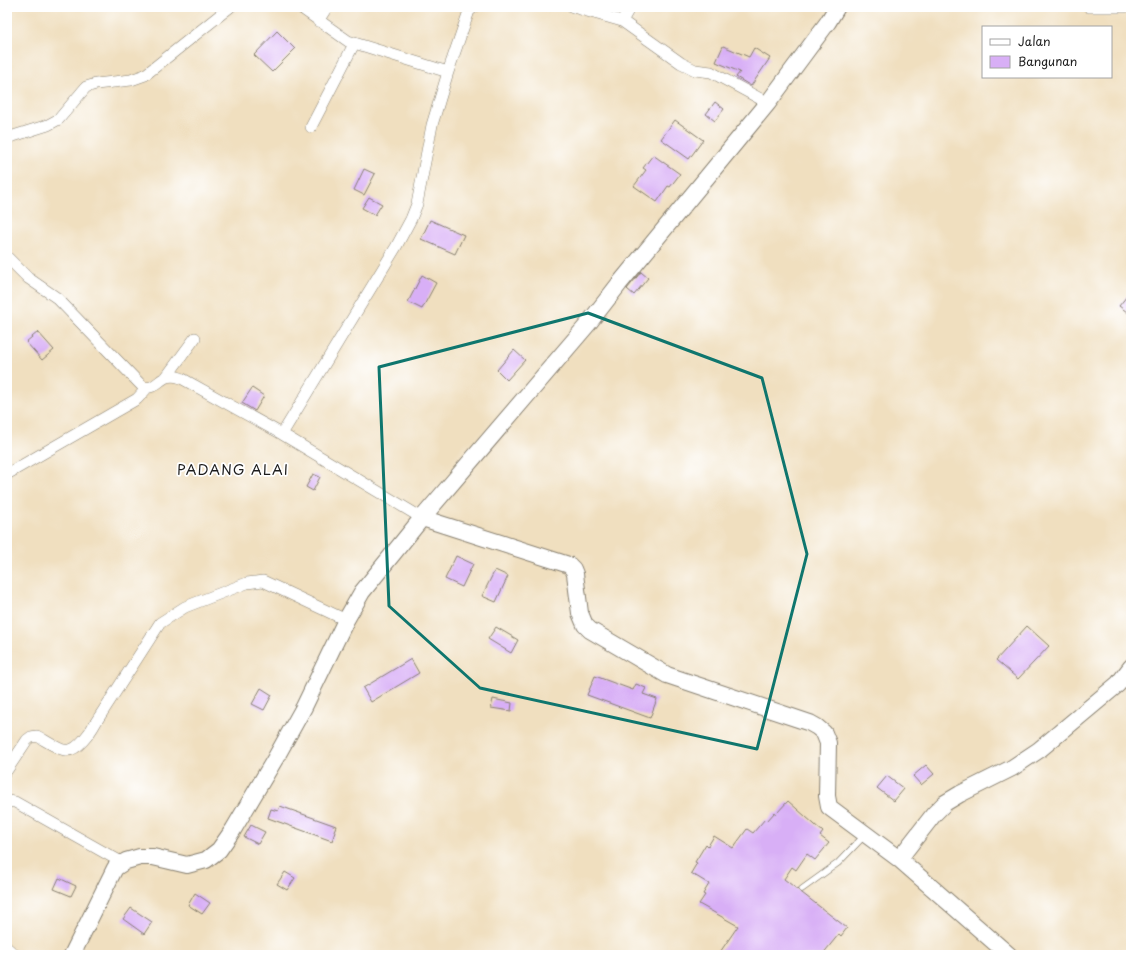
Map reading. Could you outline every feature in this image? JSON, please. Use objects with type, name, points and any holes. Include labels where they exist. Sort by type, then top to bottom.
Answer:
[{"type":"street","points":[[7,138],[48,125],[58,119],[86,86],[131,80],[145,75],[230,7]]},
{"type":"street","points":[[300,7],[318,21],[354,44],[448,72]]},
{"type":"street","points":[[318,21],[328,7]]},
{"type":"street","points":[[282,434],[396,247],[411,219],[417,204],[432,125],[469,11],[474,7]]},
{"type":"street","points":[[573,7],[622,21],[681,63],[695,70],[711,72],[768,103]]},
{"type":"street","points":[[622,21],[630,7]]},
{"type":"street","points":[[72,955],[115,868],[123,863],[140,857],[152,856],[187,865],[206,860],[219,850],[233,830],[275,760],[304,707],[346,620],[362,592],[422,518],[588,324],[619,284],[768,103],[828,22],[837,7]]},
{"type":"street","points":[[1089,7],[1125,7]]},
{"type":"street","points":[[311,127],[354,44]]},
{"type":"street","points":[[7,257],[28,278],[57,298],[143,388],[151,388],[167,376],[194,338]]},
{"type":"street","points":[[167,376],[173,375],[181,378],[282,434],[422,518],[569,566],[573,569],[575,574],[582,619],[590,630],[667,675],[810,723],[817,727],[824,733],[828,743],[827,796],[829,807],[899,859],[1009,955]]},
{"type":"street","points":[[7,474],[137,399],[147,388]]},
{"type":"street","points":[[7,770],[27,740],[31,737],[37,736],[64,750],[77,746],[88,736],[160,623],[185,607],[247,583],[263,581],[346,620]]},
{"type":"street","points":[[899,859],[934,814],[945,803],[1012,768],[1039,750],[1118,684],[1131,667]]},
{"type":"street","points":[[7,801],[15,802],[123,863]]},
{"type":"street","points":[[7,948],[15,955]]},
{"type":"lane","points":[[802,889],[838,863],[865,834]]},
{"type":"highlighted area","points":[[588,313],[762,378],[807,554],[757,749],[480,688],[389,606],[379,367]]},
{"type":"building","points":[[277,31],[295,49],[272,72],[254,55]]},
{"type":"building","points":[[723,46],[749,57],[754,48],[770,58],[751,86],[736,77],[740,72],[716,62]]},
{"type":"building","points":[[715,102],[724,109],[715,121],[706,114]]},
{"type":"building","points":[[675,120],[703,140],[689,159],[661,139]]},
{"type":"building","points":[[653,155],[680,174],[670,187],[668,186],[657,202],[634,186],[646,170],[643,168]]},
{"type":"building","points":[[364,169],[375,174],[364,195],[354,190]]},
{"type":"building","points":[[369,197],[382,204],[375,215],[362,208]]},
{"type":"building","points":[[430,220],[464,235],[455,254],[421,239]]},
{"type":"building","points":[[641,272],[648,278],[634,295],[627,289]]},
{"type":"building","points":[[422,275],[436,283],[422,309],[408,302]]},
{"type":"building","points":[[1131,291],[1131,315],[1119,306]]},
{"type":"building","points":[[38,332],[54,350],[42,360],[26,342]]},
{"type":"building","points":[[514,350],[525,360],[507,380],[497,370]]},
{"type":"building","points":[[252,388],[264,396],[255,411],[242,403]]},
{"type":"building","points":[[313,474],[320,477],[313,491],[306,487]]},
{"type":"building","points":[[456,556],[473,564],[462,587],[445,579]]},
{"type":"building","points":[[495,570],[508,576],[496,602],[482,596]]},
{"type":"building","points":[[1027,626],[1049,646],[1018,679],[996,660]]},
{"type":"building","points":[[496,627],[518,640],[511,653],[488,639]]},
{"type":"building","points":[[411,659],[419,673],[371,702],[363,688]]},
{"type":"building","points":[[595,676],[633,690],[636,684],[646,688],[643,694],[657,699],[650,718],[587,695]]},
{"type":"building","points":[[261,688],[272,695],[264,710],[252,704]]},
{"type":"building","points":[[493,699],[512,703],[511,711],[491,708]]},
{"type":"building","points":[[926,765],[934,774],[921,785],[913,776]]},
{"type":"building","points":[[887,776],[904,789],[894,801],[877,788]]},
{"type":"building","points":[[788,801],[823,832],[820,836],[829,843],[815,860],[807,854],[796,870],[792,867],[784,879],[847,928],[841,936],[839,934],[822,955],[718,955],[738,926],[699,904],[705,895],[703,894],[709,884],[691,873],[697,863],[695,862],[706,844],[708,846],[714,836],[733,848],[747,829],[753,833],[765,819],[767,821],[775,812],[776,814]]},
{"type":"building","points":[[280,806],[336,826],[332,841],[268,818],[271,809],[278,811]]},
{"type":"building","points":[[251,825],[265,832],[258,844],[244,837]]},
{"type":"building","points":[[285,872],[295,878],[287,890],[277,884]]},
{"type":"building","points":[[59,878],[76,886],[71,896],[54,889]]},
{"type":"building","points":[[195,893],[210,903],[202,914],[188,905]]},
{"type":"building","points":[[131,908],[152,922],[144,934],[123,919]]},
{"type":"district","name":"PADANG ALAI","points":[[233,470]]}]
